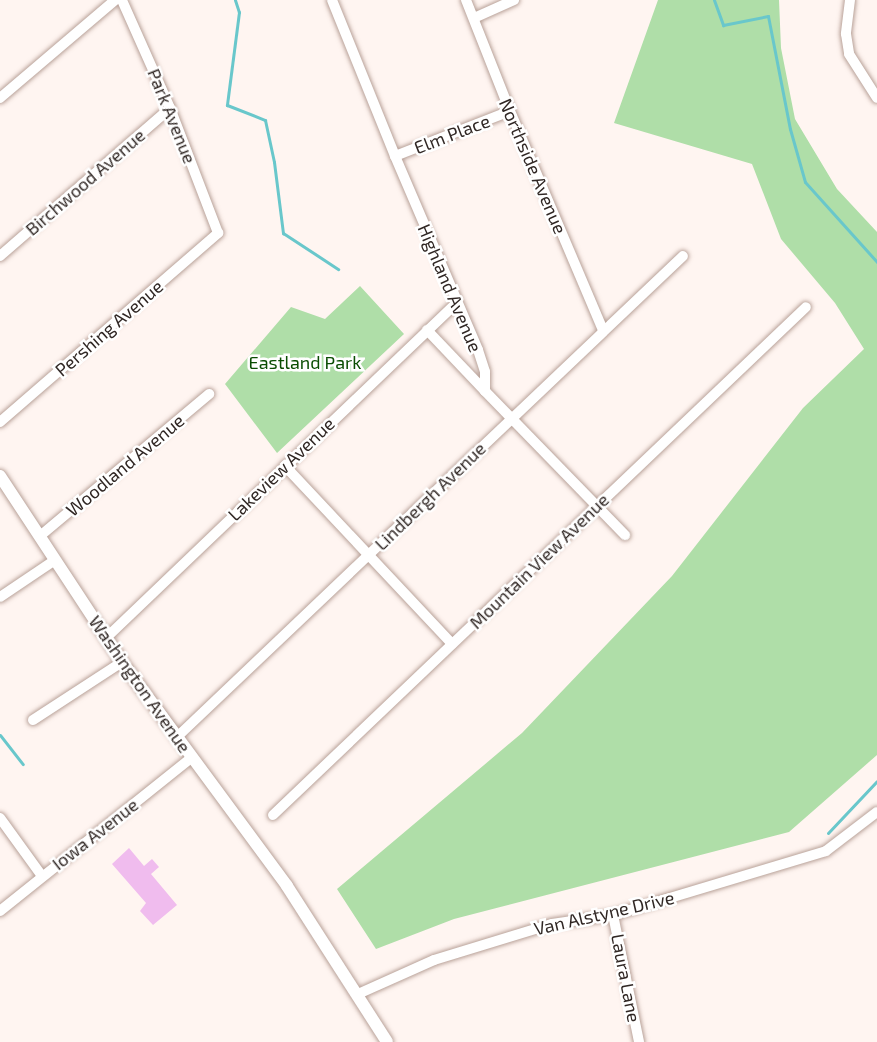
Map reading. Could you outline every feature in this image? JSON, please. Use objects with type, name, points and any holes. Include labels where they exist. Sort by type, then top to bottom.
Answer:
[{"type":"street","points":[[0,98],[115,0]]},
{"type":"street","name":"Park Avenue","points":[[122,0],[170,108],[218,233]]},
{"type":"street","name":"Highland Avenue","points":[[332,0],[485,372],[485,391]]},
{"type":"street","name":"Northside Avenue","points":[[466,0],[510,111],[603,330]]},
{"type":"street","points":[[474,18],[514,0]]},
{"type":"street","points":[[850,0],[846,34],[849,54],[877,98]]},
{"type":"street","name":"Birchwood Avenue","points":[[0,256],[170,108]]},
{"type":"street","name":"Elm Place","points":[[395,156],[510,111]]},
{"type":"street","name":"Pershing Avenue","points":[[0,422],[218,233]]},
{"type":"street","name":"Lindbergh Avenue","points":[[177,737],[683,256]]},
{"type":"street","name":"Lakeview Avenue","points":[[106,638],[457,302]]},
{"type":"street","name":"Mountain View Avenue","points":[[273,815],[806,307]]},
{"type":"street","points":[[427,330],[625,536]]},
{"type":"street","name":"Woodland Avenue","points":[[40,536],[209,394]]},
{"type":"street","points":[[285,466],[452,644]]},
{"type":"street","name":"Washington Avenue","points":[[0,476],[122,662],[287,886],[387,1042]]},
{"type":"street","points":[[0,597],[56,560]]},
{"type":"street","points":[[33,720],[122,662]]},
{"type":"street","name":"Iowa Avenue","points":[[0,911],[191,758]]},
{"type":"street","name":"Van Alstyne Drive","points":[[358,994],[434,960],[552,924],[613,915],[826,851],[877,812]]},
{"type":"street","points":[[0,818],[42,876]]},
{"type":"street","name":"Laura Lane","points":[[613,915],[639,1042]]},
{"type":"green space","points":[[658,0],[779,0],[781,48],[795,119],[837,189],[877,232],[877,755],[789,832],[454,919],[376,949],[337,889],[522,733],[672,576],[803,408],[864,349],[835,303],[781,239],[752,164],[614,123]]},
{"type":"green space","name":"Eastland Park","points":[[360,286],[404,334],[277,453],[225,384],[291,307],[325,319]]},
{"type":"building","points":[[129,848],[144,866],[152,859],[159,867],[151,874],[177,905],[153,925],[140,911],[146,903],[112,864]]},
{"type":"waterway","points":[[235,0],[239,12],[227,105],[265,120],[274,162],[283,233],[338,269]]},
{"type":"waterway","points":[[714,0],[723,25],[768,16],[790,129],[805,182],[877,262]]},
{"type":"waterway","points":[[0,735],[23,764]]},
{"type":"waterway","points":[[828,833],[877,781]]}]
